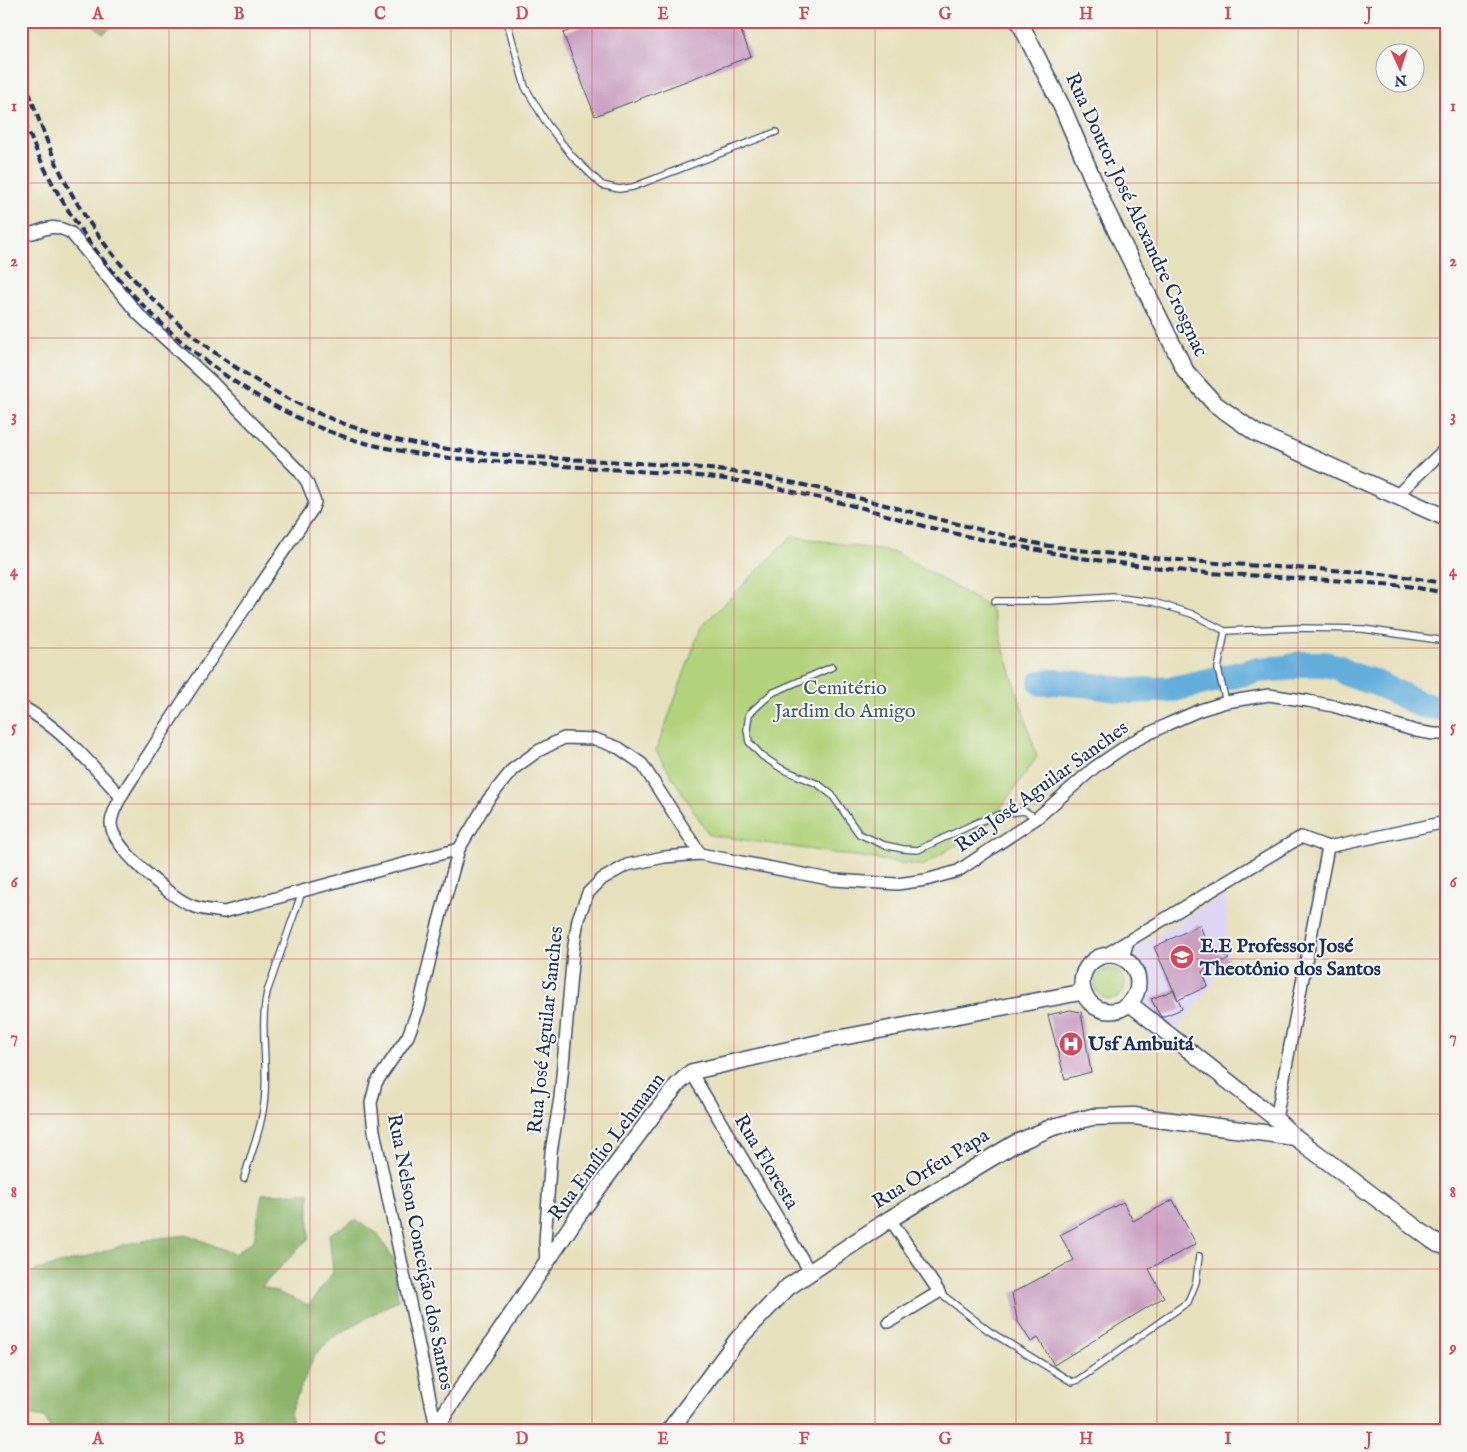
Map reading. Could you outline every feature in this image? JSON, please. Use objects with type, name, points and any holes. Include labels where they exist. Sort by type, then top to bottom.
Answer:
[{"type":"main road","name":"Rua Doutor José Alexandre Crosgnac","points":[[1019,21],[1064,111],[1105,208],[1186,372],[1215,404],[1256,433],[1446,518]]},
{"type":"main road","name":"Rua Orfeu Papa","points":[[669,1431],[738,1339],[788,1287],[890,1219],[1014,1144],[1053,1127],[1092,1117],[1134,1116],[1295,1137]]},
{"type":"main road","points":[[1295,1137],[1432,1240],[1446,1246]]},
{"type":"street","points":[[21,235],[53,227],[63,228],[72,233],[138,314],[212,382],[300,471],[310,488],[315,502],[312,510],[169,722],[121,797],[112,815],[113,835],[142,870],[169,893],[188,904],[202,909],[224,912],[459,849]]},
{"type":"street","points":[[1396,496],[1446,448]]},
{"type":"street","name":"Rua José Aguilar Sanches","points":[[546,1263],[545,1242],[552,1152],[560,1098],[573,952],[578,919],[588,893],[602,879],[627,865],[664,857],[700,854],[834,880],[898,884],[926,880],[958,871],[1036,818],[1095,767],[1132,742],[1168,724],[1226,702],[1269,696],[1298,700],[1333,706],[1416,731],[1446,734]]},
{"type":"street","points":[[21,706],[44,721],[76,749],[121,797]]},
{"type":"street","name":"Rua Nelson Conceição dos Santos","points":[[435,1429],[374,1131],[371,1103],[376,1083],[408,1036],[419,1007],[437,928],[459,849],[488,800],[513,769],[538,751],[564,738],[595,739],[619,748],[642,764],[700,854]]},
{"type":"street","points":[[1103,956],[1301,837],[1328,847],[1446,822]]},
{"type":"street","points":[[1276,1119],[1328,847]]},
{"type":"street","points":[[1124,958],[1128,941]]},
{"type":"street","points":[[1114,955],[1124,958],[1136,972],[1137,992],[1129,1003],[1118,1010],[1101,1010],[1093,1006],[1087,1000],[1081,983],[1083,973],[1088,965],[1095,958],[1103,956],[1114,955]]},
{"type":"street","name":"Rua Emílio Lehmann","points":[[435,1429],[577,1217],[653,1115],[678,1084],[691,1072],[834,1040],[1083,992]]},
{"type":"street","points":[[1129,1003],[1276,1119],[1295,1137]]},
{"type":"street","name":"Rua Floresta","points":[[691,1072],[810,1272]]},
{"type":"street","points":[[889,1322],[939,1292],[890,1219]]},
{"type":"lane","points":[[507,21],[525,87],[557,137],[572,156],[602,185],[619,189],[633,187],[776,132]]},
{"type":"lane","points":[[995,601],[1050,601],[1113,596],[1160,604],[1192,614],[1225,631],[1298,628],[1363,629],[1446,641]]},
{"type":"lane","points":[[1225,631],[1218,669],[1226,702]]},
{"type":"lane","points":[[832,667],[772,693],[749,714],[747,728],[749,742],[762,756],[782,769],[804,776],[832,795],[859,834],[884,845],[918,850],[978,822],[1000,814],[1024,811],[1036,818]]},
{"type":"lane","points":[[244,1178],[259,1129],[265,1092],[263,1028],[267,992],[302,892]]},
{"type":"lane","points":[[939,1292],[989,1331],[1072,1382],[1078,1380],[1188,1302],[1196,1282],[1199,1256]]},
{"type":"shaded area","name":"E.E Professor José Theotônio dos Santos","points":[[1226,895],[1228,963],[1176,1031],[1145,1006],[1150,986],[1145,967],[1132,950]]},
{"type":"green space","points":[[88,21],[121,21],[103,33]]},
{"type":"green space","name":"Cemitério Jardim do Amigo","points":[[792,536],[897,553],[991,608],[1037,757],[990,823],[923,866],[709,835],[656,751],[701,627]]},
{"type":"green space","points":[[1110,969],[1121,973],[1125,984],[1121,995],[1110,999],[1099,995],[1095,984],[1099,973]]},
{"type":"green space","points":[[309,1193],[309,1238],[262,1286],[309,1305],[333,1272],[329,1234],[355,1220],[377,1233],[394,1260],[398,1300],[332,1338],[314,1356],[290,1413],[293,1431],[52,1431],[44,1418],[32,1416],[21,1421],[21,1283],[36,1270],[87,1257],[126,1244],[189,1235],[234,1254],[254,1240],[262,1194]]},
{"type":"building","points":[[593,21],[737,21],[751,56],[595,116],[563,33]]},
{"type":"building","points":[[1200,925],[1207,945],[1229,959],[1202,971],[1208,986],[1178,1000],[1154,947]]},
{"type":"building","points":[[1174,990],[1182,1009],[1162,1017],[1151,999]]},
{"type":"building","name":"Usf Ambuitá","points":[[1070,1010],[1081,1012],[1091,1072],[1065,1079],[1048,1015]]},
{"type":"building","points":[[1173,1200],[1196,1244],[1149,1269],[1164,1297],[1054,1365],[1038,1338],[1031,1342],[1017,1320],[1012,1293],[1074,1260],[1060,1235],[1123,1202],[1133,1221]]},
{"type":"waterway","points":[[1041,683],[1081,684],[1131,691],[1173,689],[1258,670],[1287,668],[1301,664],[1323,664],[1338,667],[1348,674],[1376,683],[1422,705],[1446,708]]},
{"type":"railway","points":[[21,69],[60,171],[77,203],[107,247],[143,288],[183,327],[227,361],[274,391],[324,416],[375,434],[427,446],[504,455],[657,464],[734,472],[800,484],[1050,546],[1163,559],[1383,574],[1446,584]]},
{"type":"railway","points":[[21,111],[42,162],[69,212],[103,259],[141,303],[184,343],[230,378],[278,408],[328,431],[388,448],[450,458],[681,474],[763,485],[863,508],[923,526],[975,538],[1080,558],[1193,572],[1407,586],[1446,593]]},
{"type":"place","name":"E.E Professor José Theotônio dos Santos","points":[[1182,957]]},
{"type":"place","name":"Usf Ambuitá","points":[[1071,1044]]}]
